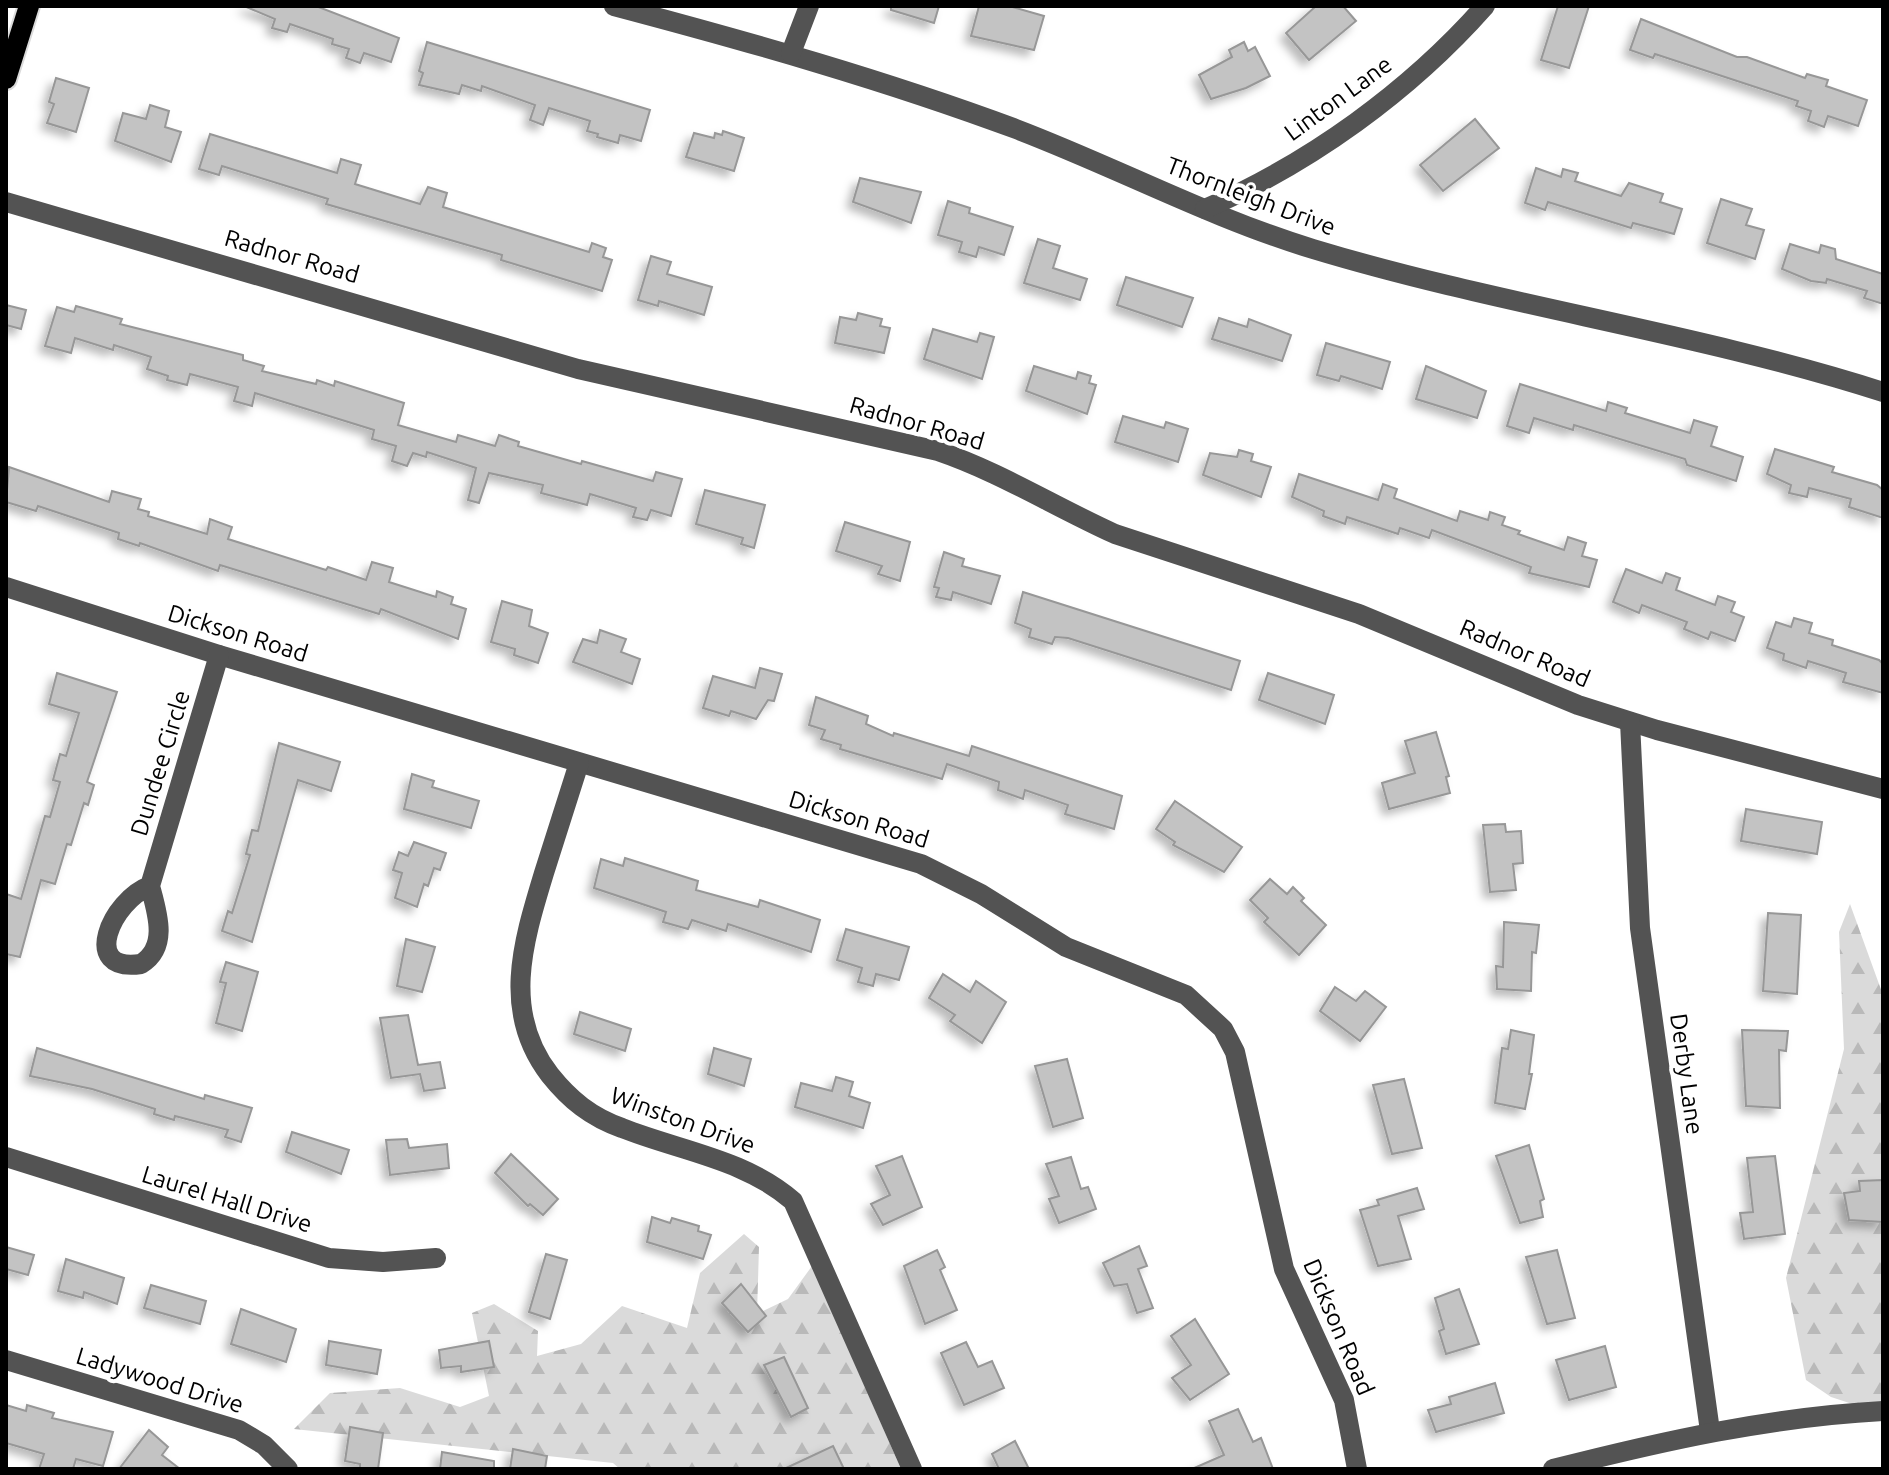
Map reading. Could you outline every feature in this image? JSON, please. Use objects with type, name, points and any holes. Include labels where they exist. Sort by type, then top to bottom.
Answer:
[{"type":"main road","points":[[6,79],[29,6]]},
{"type":"street","name":"Thornleigh Drive","points":[[614,6],[791,53],[1018,130],[1263,232],[1377,268],[1716,344],[1798,365],[1883,392]]},
{"type":"street","points":[[791,53],[809,6]]},
{"type":"street","name":"Linton Lane","points":[[1205,209],[1273,175],[1344,130],[1412,77],[1485,6]]},
{"type":"street","name":"Radnor Road","points":[[6,202],[578,369],[938,451],[994,473],[1115,534],[1359,614],[1447,648],[1516,681],[1630,722],[1883,789]]},
{"type":"street","name":"Dickson Road","points":[[6,587],[219,655],[921,864],[981,894],[1066,947],[1130,974],[1171,987],[1206,1010],[1232,1043],[1241,1068],[1284,1269],[1344,1400],[1357,1469]]},
{"type":"street","name":"Dundee Circle","points":[[150,886],[219,655]]},
{"type":"street","name":"Derby Lane","points":[[1630,722],[1640,928],[1710,1431]]},
{"type":"street","name":"Winston Drive","points":[[579,763],[524,937],[519,984],[531,1043],[568,1098],[587,1112],[622,1129],[763,1177],[793,1201],[912,1469]]},
{"type":"street","name":"Laurel Hall Drive","points":[[6,1157],[329,1258],[401,1262],[436,1258]]},
{"type":"street","name":"Ladywood Drive","points":[[6,1360],[227,1426],[264,1445],[288,1469]]},
{"type":"street","points":[[1553,1469],[1710,1431],[1779,1419],[1883,1411]]},
{"type":"green space","points":[[1850,904],[1883,995],[1883,1414],[1831,1397],[1806,1380],[1786,1278],[1844,1049],[1839,932]]},
{"type":"green space","points":[[744,1234],[759,1247],[757,1314],[788,1299],[812,1266],[901,1469],[620,1469],[613,1463],[294,1429],[330,1393],[400,1388],[460,1407],[489,1396],[472,1313],[494,1304],[538,1331],[537,1356],[581,1344],[622,1306],[687,1328],[700,1273]]},
{"type":"building","points":[[244,6],[316,6],[399,38],[391,62],[364,53],[360,63],[346,58],[349,49],[332,44],[333,39],[290,24],[287,32],[272,28],[275,19]]},
{"type":"building","points":[[891,6],[939,6],[934,23],[891,10]]},
{"type":"building","points":[[979,6],[1009,6],[1044,16],[1034,50],[971,36]]},
{"type":"building","points":[[1316,6],[1343,6],[1356,21],[1309,60],[1286,33]]},
{"type":"building","points":[[1558,6],[1589,6],[1569,68],[1541,60]]},
{"type":"building","points":[[1641,19],[1737,57],[1747,57],[1805,78],[1807,74],[1828,80],[1826,86],[1867,100],[1858,126],[1828,116],[1824,127],[1808,121],[1811,111],[1796,106],[1798,101],[1655,54],[1653,58],[1630,50]]},
{"type":"building","points":[[427,42],[650,110],[641,141],[620,135],[618,143],[597,137],[598,134],[587,131],[590,121],[549,108],[543,125],[530,120],[535,105],[482,86],[481,91],[462,85],[459,94],[419,85],[423,73],[419,71]]},
{"type":"building","points":[[1244,42],[1248,51],[1255,47],[1270,76],[1246,88],[1211,99],[1199,75],[1232,57],[1229,50]]},
{"type":"building","points":[[56,78],[89,88],[76,132],[47,123],[54,104],[49,102]]},
{"type":"building","points":[[150,105],[169,111],[165,127],[181,132],[171,162],[115,141],[123,113],[146,119]]},
{"type":"building","points":[[1475,119],[1499,148],[1443,191],[1420,165]]},
{"type":"building","points":[[723,131],[744,138],[734,171],[686,157],[694,133],[714,138],[715,133],[722,135]]},
{"type":"building","points":[[210,134],[337,173],[341,159],[361,165],[355,184],[420,204],[428,187],[447,193],[443,207],[589,252],[592,243],[606,248],[603,257],[612,260],[602,291],[501,260],[502,255],[326,204],[328,199],[222,166],[219,175],[199,169]]},
{"type":"building","points":[[1536,168],[1561,177],[1563,169],[1578,173],[1575,181],[1621,196],[1629,183],[1663,194],[1660,202],[1682,209],[1674,234],[1633,223],[1631,228],[1548,202],[1545,210],[1525,203]]},
{"type":"building","points":[[860,178],[921,192],[911,223],[853,202]]},
{"type":"building","points":[[1721,199],[1752,209],[1746,225],[1764,230],[1755,259],[1707,243]]},
{"type":"building","points":[[948,201],[970,208],[969,213],[1013,227],[1004,255],[979,247],[976,257],[959,252],[962,242],[938,235]]},
{"type":"building","points":[[1038,239],[1060,246],[1053,268],[1087,279],[1080,300],[1024,283]]},
{"type":"building","points":[[1790,244],[1819,253],[1821,245],[1835,249],[1836,259],[1883,274],[1883,304],[1864,298],[1867,291],[1827,279],[1826,283],[1811,281],[1782,269]]},
{"type":"building","points":[[651,256],[671,262],[667,274],[712,287],[704,315],[659,301],[658,306],[638,300]]},
{"type":"building","points":[[1126,277],[1193,298],[1182,327],[1117,305]]},
{"type":"building","points":[[6,305],[26,310],[21,329],[6,325]]},
{"type":"building","points":[[76,306],[122,319],[120,324],[243,355],[243,360],[264,366],[262,371],[316,384],[317,380],[334,386],[335,381],[404,403],[398,425],[456,442],[458,435],[495,446],[499,435],[519,442],[518,446],[581,464],[582,461],[653,481],[656,472],[682,479],[671,516],[651,510],[647,520],[633,517],[636,508],[590,494],[587,505],[541,493],[543,485],[489,473],[479,503],[468,500],[476,468],[427,452],[426,457],[413,453],[407,466],[392,461],[396,446],[372,439],[374,430],[255,393],[252,406],[234,401],[238,387],[190,374],[187,385],[167,380],[168,376],[147,369],[151,357],[114,345],[113,350],[75,338],[71,353],[45,346],[57,307],[74,312]]},
{"type":"building","points":[[858,313],[882,319],[880,326],[890,328],[884,353],[835,343],[840,317],[856,320]]},
{"type":"building","points":[[1219,318],[1247,327],[1249,319],[1291,335],[1282,361],[1212,339]]},
{"type":"building","points":[[933,329],[977,342],[980,333],[994,337],[982,379],[924,359]]},
{"type":"building","points":[[1326,343],[1390,362],[1382,389],[1341,376],[1339,381],[1317,375]]},
{"type":"building","points":[[1034,366],[1076,379],[1078,372],[1091,376],[1089,383],[1096,385],[1087,414],[1026,391]]},
{"type":"building","points":[[1426,366],[1486,391],[1477,418],[1416,399]]},
{"type":"building","points":[[1520,384],[1606,411],[1608,402],[1627,408],[1625,413],[1690,433],[1694,420],[1717,427],[1711,446],[1743,457],[1736,481],[1687,465],[1685,459],[1574,425],[1573,430],[1534,418],[1529,433],[1507,426]]},
{"type":"building","points":[[1123,416],[1164,428],[1166,422],[1188,429],[1178,462],[1115,442]]},
{"type":"building","points":[[1775,449],[1834,467],[1832,472],[1877,485],[1883,490],[1883,518],[1849,507],[1851,499],[1809,488],[1807,497],[1789,493],[1791,485],[1767,474]]},
{"type":"building","points":[[1239,450],[1253,454],[1251,461],[1271,467],[1261,497],[1203,475],[1210,453],[1237,457]]},
{"type":"building","points":[[9,467],[109,502],[112,491],[141,499],[138,509],[149,512],[148,516],[207,534],[210,519],[232,527],[228,539],[326,570],[328,567],[366,580],[372,562],[393,568],[389,582],[436,597],[437,591],[453,597],[451,604],[466,609],[458,639],[381,609],[379,614],[220,565],[218,571],[140,543],[139,546],[118,539],[119,533],[38,506],[36,511],[6,502]]},
{"type":"building","points":[[1299,474],[1378,500],[1383,484],[1397,489],[1394,498],[1457,521],[1460,511],[1488,520],[1490,512],[1505,517],[1502,525],[1520,531],[1518,534],[1564,550],[1568,537],[1586,543],[1582,556],[1597,560],[1589,587],[1529,573],[1531,567],[1432,530],[1429,538],[1400,528],[1398,534],[1347,517],[1345,524],[1323,516],[1324,511],[1292,497]]},
{"type":"building","points":[[705,490],[765,505],[754,548],[741,544],[743,538],[696,524]]},
{"type":"building","points":[[845,522],[910,542],[900,581],[878,574],[882,566],[836,551]]},
{"type":"building","points":[[944,552],[964,559],[962,566],[1000,576],[991,604],[953,592],[951,600],[936,597],[939,588],[934,587]]},
{"type":"building","points":[[1626,569],[1662,583],[1666,573],[1680,578],[1676,590],[1715,605],[1718,596],[1735,602],[1731,612],[1744,617],[1735,641],[1711,632],[1708,639],[1684,629],[1687,622],[1642,605],[1639,613],[1613,602]]},
{"type":"building","points":[[1023,592],[1240,661],[1231,690],[1068,638],[1055,637],[1052,644],[1029,637],[1031,629],[1015,623]]},
{"type":"building","points":[[502,601],[532,610],[529,626],[548,633],[538,663],[514,655],[515,649],[491,642]]},
{"type":"building","points":[[1794,618],[1812,623],[1809,633],[1833,640],[1832,645],[1879,660],[1883,664],[1883,693],[1843,682],[1846,673],[1808,661],[1806,668],[1783,660],[1784,654],[1767,648],[1776,622],[1791,627]]},
{"type":"building","points":[[600,630],[626,639],[621,652],[640,659],[632,684],[573,662],[583,639],[597,643]]},
{"type":"building","points":[[760,668],[782,674],[774,701],[768,700],[756,719],[731,711],[729,716],[703,708],[713,676],[755,688]]},
{"type":"building","points":[[57,673],[117,692],[87,782],[94,785],[88,805],[84,803],[55,884],[41,880],[20,957],[6,954],[6,894],[21,899],[45,816],[50,817],[60,782],[53,780],[60,754],[66,756],[79,713],[49,704]]},
{"type":"building","points":[[1268,673],[1334,695],[1325,724],[1259,700]]},
{"type":"building","points":[[816,697],[868,716],[866,724],[893,736],[894,733],[969,756],[972,746],[1122,796],[1114,829],[1065,814],[1068,805],[1025,790],[1023,799],[998,790],[999,782],[947,764],[942,779],[840,749],[841,745],[821,739],[825,730],[809,725]]},
{"type":"building","points":[[1436,732],[1449,776],[1446,777],[1450,793],[1389,809],[1382,783],[1415,773],[1405,741]]},
{"type":"building","points":[[279,743],[340,762],[331,791],[298,780],[252,942],[222,931],[228,911],[232,913],[250,855],[246,854],[252,830],[258,831]]},
{"type":"building","points":[[412,774],[434,781],[432,787],[479,801],[471,828],[404,809]]},
{"type":"building","points":[[1175,801],[1242,847],[1224,872],[1173,845],[1175,842],[1156,829]]},
{"type":"building","points":[[1746,809],[1822,822],[1817,854],[1741,841]]},
{"type":"building","points":[[1505,824],[1506,832],[1521,831],[1523,863],[1513,864],[1516,890],[1490,892],[1483,825]]},
{"type":"building","points":[[414,842],[446,853],[440,870],[434,868],[428,886],[424,884],[417,907],[395,898],[402,873],[393,870],[399,852],[408,856]]},
{"type":"building","points":[[625,858],[698,881],[696,890],[758,907],[760,900],[820,920],[811,952],[728,924],[726,931],[692,920],[688,929],[663,922],[666,912],[594,888],[601,859],[623,866]]},
{"type":"building","points":[[1270,879],[1287,894],[1293,887],[1304,898],[1301,901],[1326,925],[1299,955],[1264,922],[1268,918],[1250,900]]},
{"type":"building","points":[[1768,913],[1801,915],[1797,994],[1763,991]]},
{"type":"building","points":[[1504,922],[1539,925],[1536,953],[1532,952],[1531,991],[1497,989],[1496,966],[1503,967]]},
{"type":"building","points":[[846,929],[909,947],[899,980],[876,974],[873,986],[858,982],[862,968],[837,960]]},
{"type":"building","points":[[406,939],[435,947],[422,992],[397,986]]},
{"type":"building","points":[[226,962],[258,972],[242,1031],[216,1023],[226,983],[220,982]]},
{"type":"building","points":[[943,974],[970,992],[976,981],[1006,1002],[982,1043],[950,1021],[955,1015],[929,998]]},
{"type":"building","points":[[1335,987],[1356,1001],[1365,991],[1386,1007],[1360,1041],[1320,1011]]},
{"type":"building","points":[[580,1012],[631,1029],[625,1051],[574,1034]]},
{"type":"building","points":[[408,1015],[418,1065],[440,1062],[445,1088],[424,1091],[420,1074],[391,1078],[380,1018]]},
{"type":"building","points":[[1511,1030],[1534,1035],[1529,1074],[1532,1074],[1525,1109],[1495,1103],[1502,1048],[1508,1049]]},
{"type":"building","points":[[1742,1030],[1788,1031],[1786,1051],[1779,1050],[1780,1108],[1746,1106]]},
{"type":"building","points":[[37,1048],[204,1099],[205,1095],[252,1108],[241,1142],[225,1137],[228,1130],[175,1116],[174,1120],[154,1114],[155,1109],[92,1089],[30,1076]]},
{"type":"building","points":[[714,1048],[751,1059],[744,1086],[708,1074]]},
{"type":"building","points":[[1067,1059],[1083,1118],[1053,1127],[1035,1066]]},
{"type":"building","points":[[836,1077],[853,1082],[849,1096],[870,1103],[863,1128],[795,1107],[801,1083],[832,1091]]},
{"type":"building","points":[[1404,1079],[1422,1148],[1392,1154],[1373,1085]]},
{"type":"building","points":[[292,1132],[349,1150],[341,1174],[286,1152]]},
{"type":"building","points":[[407,1139],[409,1148],[447,1144],[449,1168],[390,1175],[386,1140]]},
{"type":"building","points":[[1529,1145],[1544,1199],[1540,1201],[1543,1217],[1520,1223],[1496,1156]]},
{"type":"building","points":[[511,1154],[558,1199],[543,1215],[530,1204],[528,1206],[495,1173]]},
{"type":"building","points":[[902,1156],[922,1207],[883,1225],[871,1204],[890,1195],[876,1166]]},
{"type":"building","points":[[1775,1156],[1785,1234],[1744,1239],[1740,1213],[1753,1212],[1747,1158]]},
{"type":"building","points":[[1071,1157],[1081,1189],[1088,1187],[1096,1209],[1059,1223],[1049,1199],[1059,1196],[1046,1164]]},
{"type":"building","points":[[1883,1180],[1883,1222],[1849,1220],[1844,1193],[1860,1191],[1859,1181]]},
{"type":"building","points":[[1417,1188],[1424,1209],[1398,1216],[1411,1259],[1378,1266],[1360,1210],[1379,1205],[1377,1200]]},
{"type":"building","points":[[652,1217],[670,1223],[672,1218],[699,1226],[698,1231],[711,1235],[703,1259],[647,1242]]},
{"type":"building","points":[[1139,1246],[1147,1266],[1138,1269],[1153,1308],[1137,1313],[1127,1284],[1114,1286],[1103,1263]]},
{"type":"building","points":[[6,1247],[34,1255],[28,1275],[6,1269]]},
{"type":"building","points":[[937,1250],[945,1267],[940,1270],[957,1310],[925,1324],[904,1266]]},
{"type":"building","points":[[1557,1250],[1575,1318],[1547,1324],[1526,1257]]},
{"type":"building","points":[[546,1254],[567,1260],[550,1319],[529,1312]]},
{"type":"building","points":[[66,1259],[124,1278],[117,1304],[84,1292],[83,1298],[58,1291]]},
{"type":"building","points":[[741,1284],[766,1316],[748,1332],[722,1303]]},
{"type":"building","points":[[151,1285],[206,1301],[200,1324],[144,1308]]},
{"type":"building","points":[[1459,1289],[1479,1344],[1446,1354],[1439,1331],[1444,1329],[1435,1298]]},
{"type":"building","points":[[241,1309],[296,1329],[286,1362],[231,1344]]},
{"type":"building","points":[[1195,1319],[1229,1374],[1190,1400],[1172,1378],[1191,1365],[1171,1336]]},
{"type":"building","points":[[329,1341],[381,1350],[377,1374],[326,1365]]},
{"type":"building","points":[[489,1341],[494,1367],[461,1372],[461,1366],[441,1368],[439,1350]]},
{"type":"building","points":[[966,1342],[978,1367],[992,1361],[1004,1388],[964,1405],[941,1353]]},
{"type":"building","points":[[1605,1346],[1616,1387],[1569,1400],[1556,1360]]},
{"type":"building","points":[[784,1357],[808,1408],[791,1417],[764,1365]]},
{"type":"building","points":[[1495,1383],[1504,1413],[1436,1432],[1428,1410],[1451,1404],[1449,1397]]},
{"type":"building","points":[[6,1405],[26,1411],[27,1405],[54,1413],[52,1418],[113,1432],[103,1466],[76,1459],[73,1469],[39,1469],[44,1454],[6,1443]]},
{"type":"building","points":[[1238,1409],[1253,1442],[1261,1438],[1273,1469],[1192,1469],[1224,1455],[1209,1421]]},
{"type":"building","points":[[350,1427],[383,1433],[378,1469],[360,1469],[360,1464],[345,1461]]},
{"type":"building","points":[[149,1430],[168,1447],[162,1455],[180,1469],[119,1469]]},
{"type":"building","points":[[1015,1441],[1029,1469],[999,1469],[992,1454]]},
{"type":"building","points":[[833,1446],[844,1469],[784,1469]]},
{"type":"building","points":[[513,1449],[547,1456],[545,1469],[510,1469]]},
{"type":"building","points":[[442,1452],[494,1461],[494,1469],[440,1469]]}]
